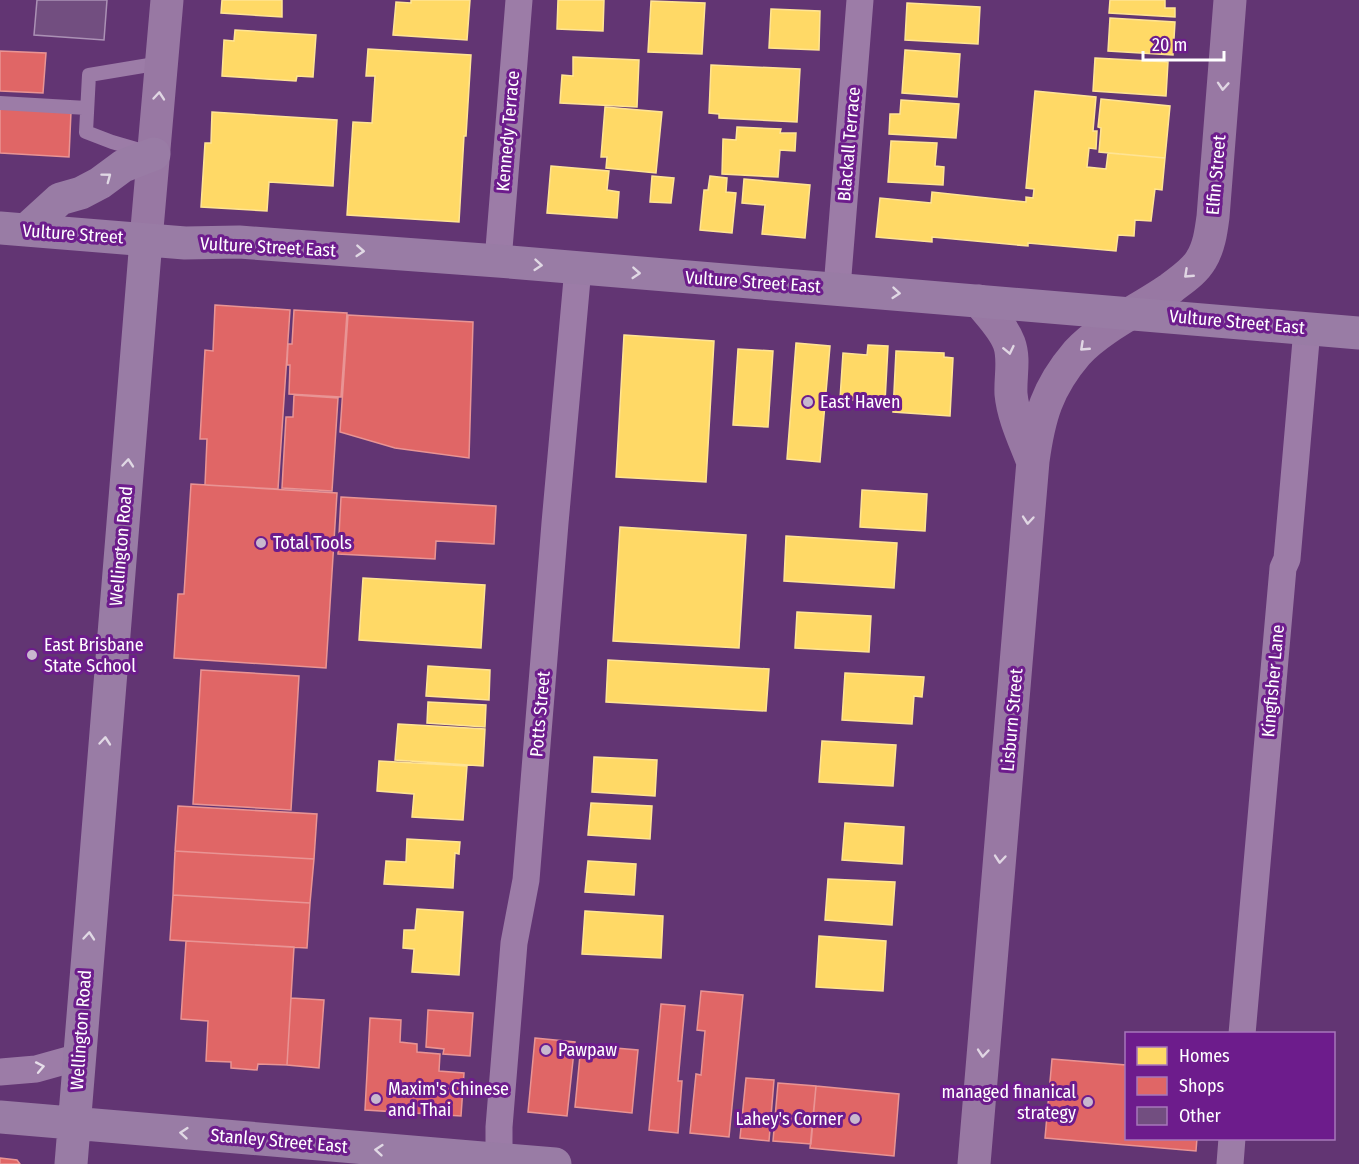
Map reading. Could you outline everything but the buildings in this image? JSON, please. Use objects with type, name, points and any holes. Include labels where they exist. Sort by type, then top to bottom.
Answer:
[{"type":"main road","name":"Wellington Road","points":[[71,1164],[167,0]]},
{"type":"main road","name":"Elfin Street","points":[[1131,313],[1186,276],[1201,261],[1209,241],[1213,217],[1230,0]]},
{"type":"main road","points":[[13,229],[60,199],[81,193],[100,183],[123,166],[154,154]]},
{"type":"main road","name":"Vulture Street","points":[[13,229],[146,240]]},
{"type":"main road","name":"Vulture Street East","points":[[146,240],[185,243],[239,242],[498,261],[1359,333]]},
{"type":"main road","points":[[980,301],[1009,343],[1012,360],[1012,403],[1033,461]]},
{"type":"main road","name":"Lisburn Street","points":[[974,1164],[1033,461],[1039,423],[1056,382],[1078,352],[1131,313]]},
{"type":"main road","name":"Stanley Street East","points":[[0,1117],[410,1158],[555,1164]]},
{"type":"street","name":"Kennedy Terrace","points":[[498,261],[519,0]]},
{"type":"street","name":"Blackall Terrace","points":[[837,288],[860,0]]},
{"type":"street","name":"Potts Street","points":[[499,1162],[499,1127],[514,943],[526,880],[578,268]]},
{"type":"street","name":"Kingfisher Lane","points":[[1242,1032],[1283,568],[1287,559],[1307,329]]},
{"type":"street","points":[[0,1072],[36,1069],[79,1057]]},
{"type":"street","points":[[1230,1164],[1232,1140]]},
{"type":"lane","points":[[154,154],[86,132],[89,75],[162,63]]},
{"type":"lane","points":[[0,103],[87,108]]},
{"type":"place","name":"East Haven","points":[[808,402]]},
{"type":"place","name":"Total Tools","points":[[261,543]]},
{"type":"place","name":"East Brisbane State School","points":[[32,655]]},
{"type":"place","name":"Pawpaw","points":[[546,1050]]},
{"type":"place","name":"Maxim's Chinese and Thai","points":[[376,1099]]},
{"type":"place","name":"managed finanical strategy","points":[[1088,1102]]},
{"type":"place","name":"Lahey's Corner","points":[[855,1119]]}]
